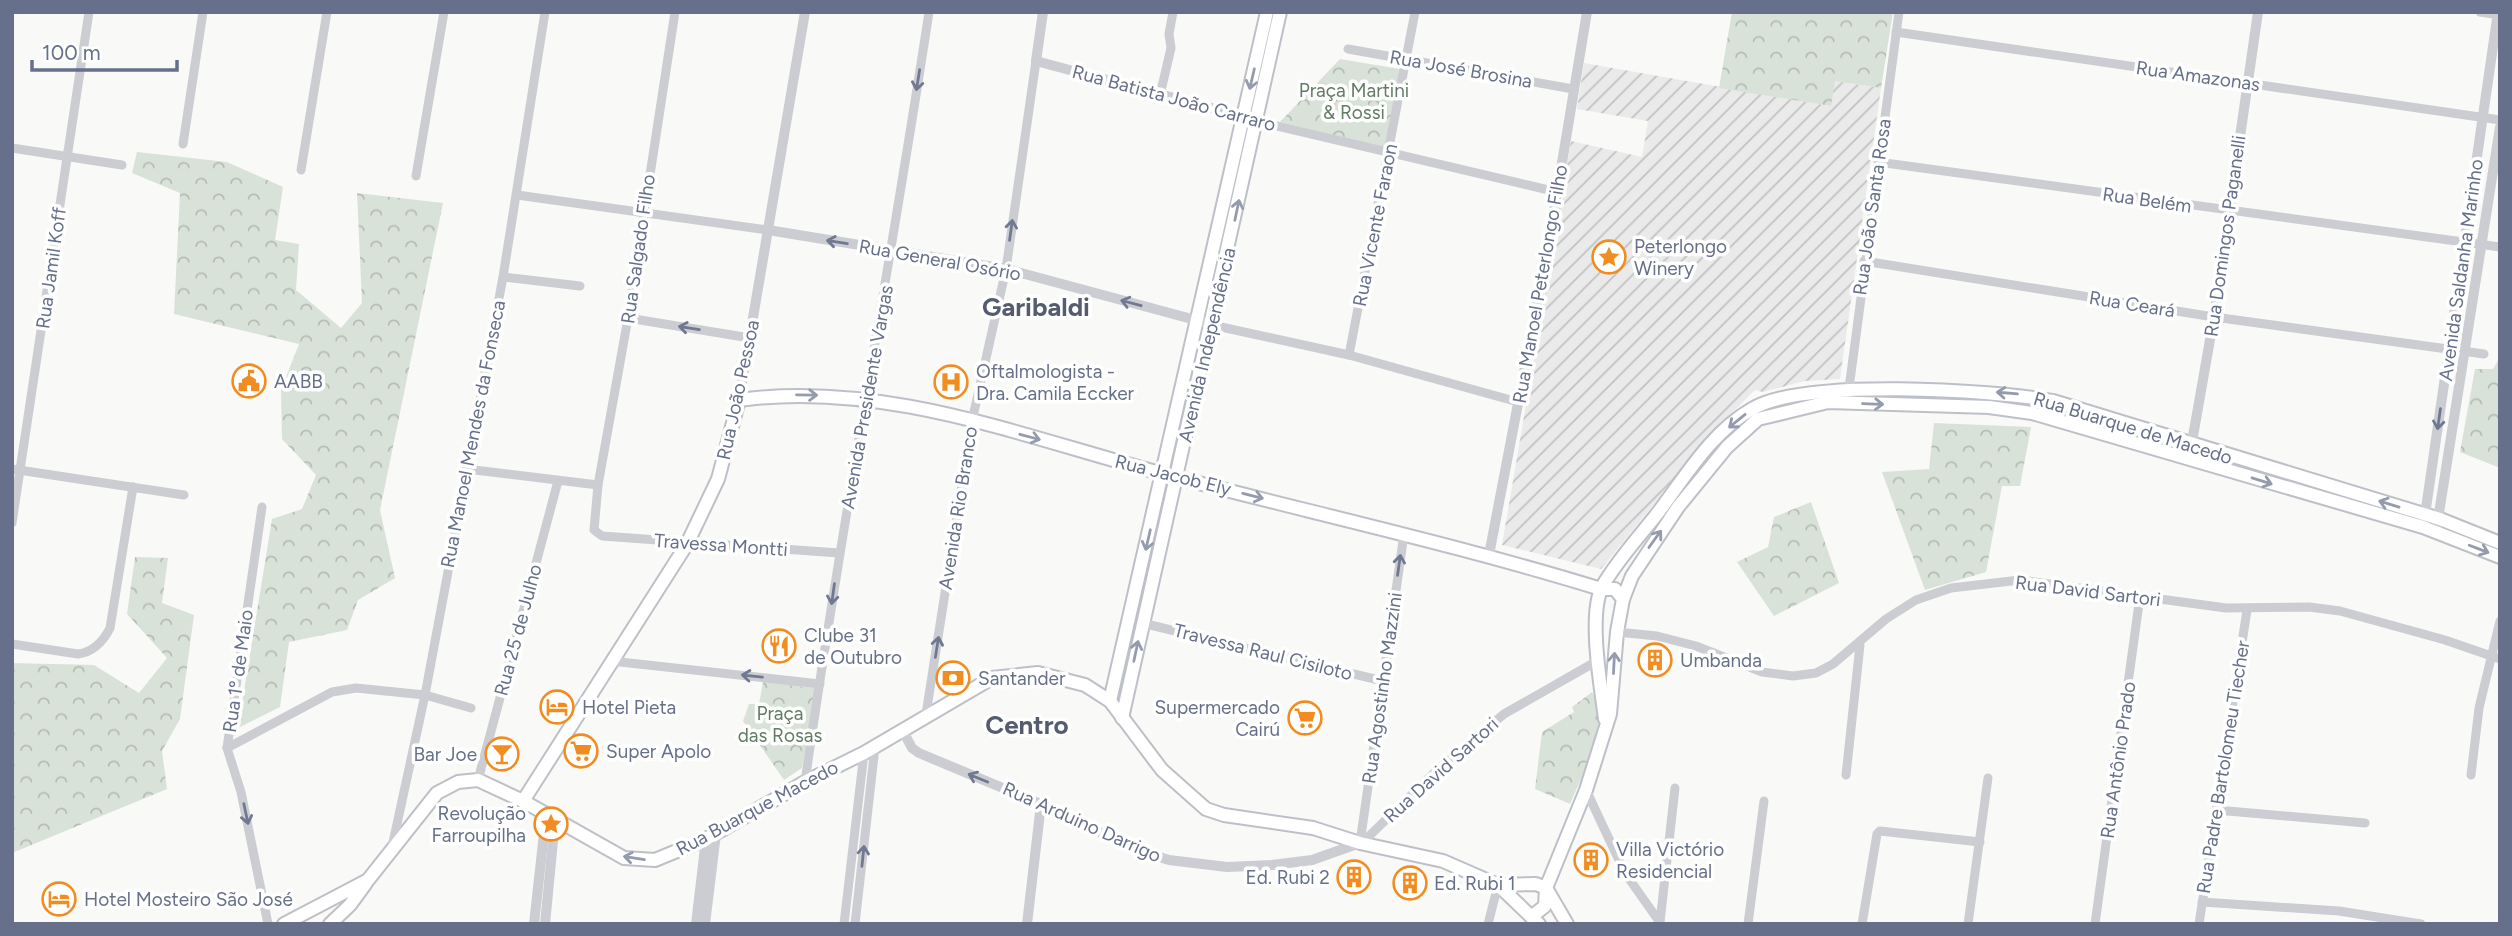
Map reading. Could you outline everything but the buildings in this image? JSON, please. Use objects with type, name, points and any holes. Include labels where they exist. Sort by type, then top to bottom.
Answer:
[{"type":"main road","name":"Avenida Independência","points":[[1110,701],[1212,325],[1267,12]]},
{"type":"main road","name":"Avenida Independência","points":[[1122,718],[1170,475],[1197,320],[1280,12]]},
{"type":"main road","name":"Rua Buarque de Macedo","points":[[1606,727],[1597,661],[1597,622],[1601,589],[1707,446],[1754,408],[1795,396],[2011,393],[2053,401],[2438,526],[2500,543]]},
{"type":"main road","name":"Rua Jacob Ely","points":[[739,400],[812,394],[868,400],[972,421],[1170,475],[1489,555],[1601,589],[1615,589],[1623,599]]},
{"type":"main road","name":"Rua Buarque de Macedo","points":[[1532,917],[1545,906],[1546,888],[1586,790],[1606,727],[1612,700],[1617,632],[1623,599],[1646,552],[1678,508],[1727,447],[1758,419],[1848,397],[1989,407],[2032,413],[2189,459],[2424,521]]},
{"type":"main road","name":"Rua João Pessoa","points":[[523,801],[687,544],[718,479],[739,400]]},
{"type":"main road","name":"Rua Buarque de Macedo","points":[[2438,526],[2500,557]]},
{"type":"main road","points":[[1597,622],[1604,633],[1617,632]]},
{"type":"main road","name":"Rua Buarque Macedo","points":[[478,780],[523,801],[624,858],[655,860],[711,837],[992,678],[1016,674],[1061,677],[1085,685],[1110,701]]},
{"type":"main road","points":[[1110,701],[1162,770],[1206,809],[1224,816],[1313,828],[1443,861],[1497,884],[1532,917]]},
{"type":"main road","points":[[330,924],[350,905],[437,793],[458,782],[478,780]]},
{"type":"main road","points":[[284,924],[368,880]]},
{"type":"main road","points":[[1497,884],[1536,884],[1546,888],[1567,924]]},
{"type":"main road","name":"Rua Buarque de Macedo","points":[[1532,917],[1532,890],[1546,888]]},
{"type":"street","name":"Rua Jamil Koff","points":[[12,523],[17,469],[89,12]]},
{"type":"street","points":[[183,144],[203,12]]},
{"type":"street","points":[[301,170],[327,12]]},
{"type":"street","points":[[416,176],[444,12]]},
{"type":"street","name":"Rua Manoel Mendes da Fonseca","points":[[391,853],[425,695],[503,276],[545,12]]},
{"type":"street","name":"Rua Salgado Filho","points":[[602,536],[594,530],[598,485],[628,318],[675,12]]},
{"type":"street","name":"Rua João Pessoa","points":[[739,400],[805,12]]},
{"type":"street","name":"Avenida Presidente Vargas","points":[[805,782],[839,553],[868,400],[929,12]]},
{"type":"street","points":[[1030,12],[1043,13]]},
{"type":"street","points":[[1160,95],[1171,48],[1168,34],[1173,12]]},
{"type":"street","name":"Rua Vicente Faraon","points":[[1349,355],[1415,12]]},
{"type":"street","name":"Rua Manoel Peterlongo Filho","points":[[1489,555],[1557,192],[1587,12]]},
{"type":"street","name":"Rua João Santa Rosa","points":[[1848,397],[1899,12]]},
{"type":"street","name":"Rua Domingos Paganelli","points":[[2189,459],[2214,317],[2258,12]]},
{"type":"street","points":[[2480,12],[2499,14]]},
{"type":"street","name":"Avenida Rio Branco","points":[[926,714],[972,421],[1006,270],[1043,13]]},
{"type":"street","name":"Avenida Saldanha Marinho","points":[[2424,521],[2499,14]]},
{"type":"street","name":"Rua Amazonas","points":[[1896,32],[2500,120]]},
{"type":"street","name":"Rua José Brosina","points":[[1348,49],[1573,89]]},
{"type":"street","name":"Rua Batista João Carraro","points":[[1036,61],[1250,119],[1557,192]]},
{"type":"street","name":"Avenida Saldanha Marinho","points":[[2438,526],[2500,127]]},
{"type":"street","points":[[12,148],[122,165]]},
{"type":"street","name":"Rua Belém","points":[[1878,162],[2500,247]]},
{"type":"street","name":"Rua General Osório","points":[[517,195],[768,230],[1006,270],[1212,325],[1349,355],[1518,402]]},
{"type":"street","name":"Rua Ceará","points":[[1864,261],[2214,317],[2484,354]]},
{"type":"street","points":[[503,276],[580,286]]},
{"type":"street","points":[[628,318],[750,338]]},
{"type":"street","points":[[17,469],[184,495]]},
{"type":"street","points":[[466,469],[598,485]]},
{"type":"street","name":"Rua 25 de Julho","points":[[478,780],[558,481]]},
{"type":"street","points":[[12,644],[78,654],[88,653],[106,637],[110,628],[133,487]]},
{"type":"street","name":"Rua 1º de Maio","points":[[227,748],[262,507]]},
{"type":"street","name":"Rua Agostinho Mazzini","points":[[1361,842],[1404,534]]},
{"type":"street","name":"Travessa Montti","points":[[602,536],[839,553]]},
{"type":"street","name":"Rua David Sartori","points":[[1617,632],[1657,636],[1696,646],[1762,672],[1793,676],[1816,673],[1860,645],[1904,607],[1951,588],[2020,580],[2247,610],[2309,607],[2340,611],[2495,657]]},
{"type":"street","name":"Rua Antônio Prado","points":[[2095,924],[2140,596]]},
{"type":"street","name":"Rua Padre Bartolomeu Tiecher","points":[[2199,924],[2247,610]]},
{"type":"street","points":[[2471,775],[2500,621]]},
{"type":"street","name":"Travessa Raul Cisiloto","points":[[1142,623],[1383,681]]},
{"type":"street","points":[[1846,775],[1860,645]]},
{"type":"street","points":[[611,661],[820,684]]},
{"type":"street","name":"Rua David Sartori","points":[[1361,842],[1434,772],[1504,714],[1597,661]]},
{"type":"street","name":"Rua 1º de Maio","points":[[227,748],[332,692],[356,688],[425,695],[471,708]]},
{"type":"street","name":"Rua Arduino Darrigo","points":[[903,730],[912,748],[919,753],[1041,804],[1137,850],[1169,860],[1227,867],[1272,865],[1312,860],[1361,842]]},
{"type":"street","points":[[227,748],[241,792],[268,924]]},
{"type":"street","points":[[869,750],[855,922],[844,921],[869,750]]},
{"type":"street","points":[[1968,924],[1988,778]]},
{"type":"street","points":[[1660,923],[1675,788]]},
{"type":"street","points":[[1586,790],[1625,873],[1660,923]]},
{"type":"street","points":[[1748,924],[1764,801]]},
{"type":"street","points":[[1027,924],[1041,804]]},
{"type":"street","points":[[2216,810],[2365,822]]},
{"type":"street","points":[[534,924],[550,818]]},
{"type":"street","points":[[545,924],[550,818]]},
{"type":"street","points":[[1862,924],[1877,834],[1885,831],[1980,842]]},
{"type":"street","points":[[696,924],[711,837]]},
{"type":"street","points":[[705,924],[711,837]]},
{"type":"street","points":[[1488,924],[1497,884]]},
{"type":"street","points":[[2202,902],[2339,911],[2421,924]]},
{"type":"shaded area","points":[[1584,63],[1830,106],[1835,81],[1881,88],[1840,379],[1805,381],[1763,392],[1755,390],[1711,434],[1601,569],[1502,545],[1571,141],[1642,157],[1648,121],[1577,109]]},
{"type":"green space","points":[[1732,12],[1893,12],[1881,88],[1835,81],[1831,106],[1719,88]]},
{"type":"green space","name":"Praça Martini & Rossi","points":[[1340,59],[1400,69],[1386,148],[1280,122]]},
{"type":"green space","points":[[137,152],[227,162],[283,187],[275,240],[299,244],[296,290],[341,328],[362,303],[357,193],[443,203],[380,510],[395,578],[358,600],[347,630],[289,642],[280,707],[238,728],[272,519],[302,509],[316,475],[282,439],[281,390],[299,344],[174,314],[180,193],[132,173]]},
{"type":"green space","points":[[2500,357],[2500,468],[2460,452],[2475,369],[2493,369]]},
{"type":"green space","points":[[1934,423],[2031,427],[2020,486],[2002,486],[1986,572],[1925,590],[1882,472],[1929,469]]},
{"type":"green space","points":[[1811,502],[1839,583],[1774,616],[1737,562],[1768,547],[1774,517]]},
{"type":"green space","points":[[135,557],[168,558],[162,603],[194,615],[180,719],[162,751],[167,789],[12,853],[12,663],[94,665],[139,693],[167,658],[127,614]]},
{"type":"green space","name":"Praça das Rosas","points":[[763,682],[816,688],[802,768],[784,780],[743,721],[749,704],[759,704]]},
{"type":"green space","points":[[1592,692],[1597,704],[1597,733],[1588,763],[1570,804],[1535,789],[1542,732],[1574,712],[1572,707]]},
{"type":"place","name":"Peterlongo Winery","points":[[1609,257]]},
{"type":"place","name":"AABB","points":[[249,381]]},
{"type":"place","name":"Oftalmologista - Dra. Camila Eccker","points":[[951,382]]},
{"type":"place","name":"Clube 31 de Outubro","points":[[779,646]]},
{"type":"place","name":"Umbanda","points":[[1655,660]]},
{"type":"place","name":"Santander","points":[[953,678]]},
{"type":"place","name":"Hotel Pieta","points":[[557,707]]},
{"type":"place","name":"Supermercado Cairú","points":[[1305,718]]},
{"type":"place","name":"Super Apolo","points":[[581,751]]},
{"type":"place","name":"Bar Joe","points":[[502,754]]},
{"type":"place","name":"Revolução Farroupilha","points":[[551,824]]},
{"type":"place","name":"Villa Victório Residencial","points":[[1591,860]]},
{"type":"place","name":"Ed. Rubi 2","points":[[1354,877]]},
{"type":"place","name":"Ed. Rubi 1","points":[[1410,883]]},
{"type":"place","name":"Hotel Mosteiro São José","points":[[59,899]]},
{"type":"district","name":"Garibaldi","points":[[1036,307]]},
{"type":"district","name":"Centro","points":[[1027,725]]}]
